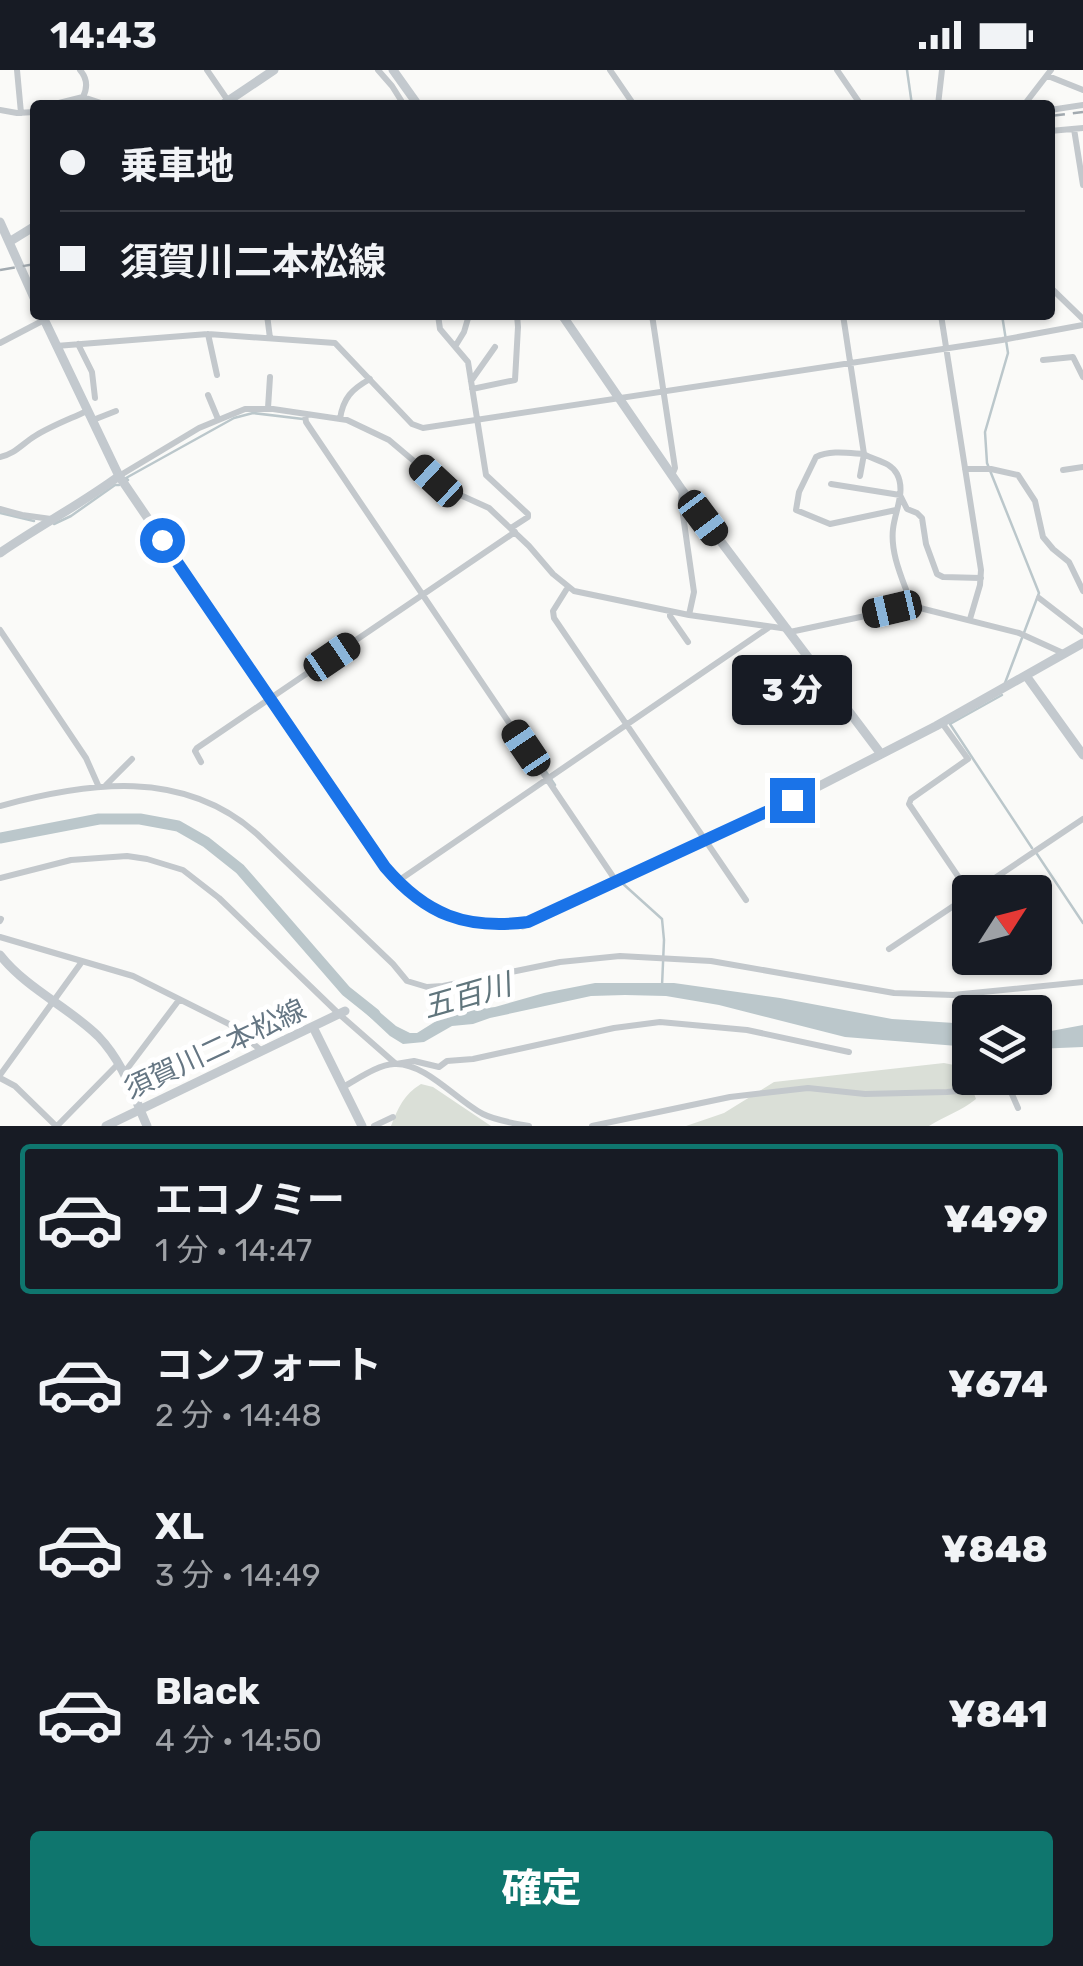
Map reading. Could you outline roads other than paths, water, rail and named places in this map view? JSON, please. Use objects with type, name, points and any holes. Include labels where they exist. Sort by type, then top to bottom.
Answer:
[{"type":"street","points":[[17,70],[21,113]]},
{"type":"street","points":[[80,70],[86,77],[83,97]]},
{"type":"street","points":[[207,70],[225,100]]},
{"type":"street","points":[[233,100],[274,70]]},
{"type":"street","points":[[378,70],[401,100]]},
{"type":"street","points":[[394,70],[415,100]]},
{"type":"street","points":[[610,70],[631,100]]},
{"type":"street","points":[[837,70],[858,100]]},
{"type":"street","points":[[939,100],[942,70]]},
{"type":"street","points":[[1028,100],[1050,73],[1083,90]]},
{"type":"street","points":[[71,100],[92,100]]},
{"type":"street","points":[[1055,109],[1083,105]]},
{"type":"street","points":[[0,110],[30,112]]},
{"type":"street","points":[[1078,129],[1083,184]]},
{"type":"street","points":[[0,222],[30,288]]},
{"type":"street","points":[[5,237],[30,228]]},
{"type":"street","points":[[24,274],[30,273]]},
{"type":"street","points":[[56,346],[208,334],[335,343],[417,427],[423,428],[1018,338],[1083,322],[1055,292]]},
{"type":"street","points":[[0,343],[38,320]]},
{"type":"street","points":[[44,320],[119,476],[372,850],[420,902],[455,919],[487,924],[528,922]]},
{"type":"street","points":[[267,320],[270,338]]},
{"type":"street","points":[[200,762],[197,748],[424,594],[528,518],[486,475],[468,362],[440,329],[439,320]]},
{"type":"street","points":[[456,346],[468,320]]},
{"type":"street","points":[[471,385],[515,380],[517,320]]},
{"type":"street","points":[[565,320],[682,490],[881,754]]},
{"type":"street","points":[[653,320],[675,468],[672,475]]},
{"type":"street","points":[[844,320],[864,454],[860,476]]},
{"type":"street","points":[[942,320],[981,578],[970,619]]},
{"type":"street","points":[[208,334],[217,375]]},
{"type":"street","points":[[78,344],[92,372],[95,398]]},
{"type":"street","points":[[471,385],[494,347]]},
{"type":"street","points":[[1043,360],[1073,357],[1083,377]]},
{"type":"street","points":[[268,408],[270,376]]},
{"type":"street","points":[[340,419],[350,391],[370,378]]},
{"type":"street","points":[[208,395],[218,419]]},
{"type":"street","points":[[0,553],[134,465],[218,419],[251,408],[268,408],[356,423],[390,440],[442,486],[482,504],[568,587],[580,593],[789,630],[912,606],[1022,634],[1063,652],[1064,656]]},
{"type":"street","points":[[0,457],[49,428],[116,411]]},
{"type":"street","points":[[306,414],[306,422],[616,882]]},
{"type":"street","points":[[896,510],[830,524],[796,510],[799,492],[818,456],[833,452],[864,454],[895,470],[900,495],[893,544],[912,606]]},
{"type":"street","points":[[1063,470],[1083,467]]},
{"type":"street","points":[[965,469],[988,469],[1020,478],[1035,501],[1043,537],[1068,562],[1083,591]]},
{"type":"street","points":[[831,484],[900,495]]},
{"type":"street","points":[[682,490],[694,592],[689,614]]},
{"type":"street","points":[[900,495],[907,509],[922,518],[937,574],[981,578]]},
{"type":"street","points":[[0,509],[51,520]]},
{"type":"street","points":[[568,587],[553,611],[554,618],[746,900]]},
{"type":"street","points":[[1040,598],[1083,632]]},
{"type":"street","points":[[670,611],[688,642]]},
{"type":"street","points":[[397,881],[768,628]]},
{"type":"street","points":[[0,630],[102,785]]},
{"type":"street","points":[[517,929],[792,800],[942,723],[1083,643]]},
{"type":"street","points":[[1027,676],[1083,754]]},
{"type":"street","points":[[942,723],[968,759],[910,798],[909,804],[958,875]]},
{"type":"street","points":[[102,785],[132,759]]},
{"type":"street","points":[[0,806],[46,793],[102,785],[150,788],[201,798],[229,812],[257,834],[394,964],[406,981],[418,986],[443,986],[560,962],[620,956],[711,960],[866,990],[922,995],[1083,982]]},
{"type":"street","points":[[1000,875],[1083,819]]},
{"type":"street","points":[[0,878],[71,860],[126,856],[147,858],[183,870],[219,898],[396,1064],[432,1078],[479,1112],[529,1126]]},
{"type":"street","points":[[889,949],[952,907]]},
{"type":"street","points":[[0,937],[133,976],[230,1024],[262,1052]]},
{"type":"street","points":[[0,956],[18,975],[95,1034],[121,1068],[147,1126]]},
{"type":"street","points":[[81,962],[0,1077],[15,1086],[56,1126],[121,1068],[179,1000]]},
{"type":"street","name":"須賀川二本松線","points":[[106,1126],[342,1013]]},
{"type":"street","points":[[343,1086],[396,1064],[414,1062],[439,1068],[447,1061],[472,1060],[614,1028],[660,1022],[748,1030],[849,1052]]},
{"type":"street","points":[[313,1027],[362,1126]]},
{"type":"street","points":[[592,1126],[730,1096],[808,1088],[876,1094],[1002,1088],[1011,1092],[1018,1108]]},
{"type":"street","points":[[374,1126],[394,1117]]},
{"type":"waterway","points":[[907,70],[911,100]]},
{"type":"waterway","points":[[1003,320],[1008,353],[985,432],[987,463],[1039,593],[1005,683]]},
{"type":"waterway","points":[[128,480],[234,418],[253,413],[303,419]]},
{"type":"waterway","points":[[54,524],[119,485]]},
{"type":"waterway","points":[[0,513],[34,521]]},
{"type":"waterway","points":[[1002,695],[950,724],[1032,848]]},
{"type":"waterway","points":[[526,742],[555,785]]},
{"type":"waterway","name":"五百川","points":[[0,838],[99,819],[140,819],[178,826],[240,869],[346,991],[375,1014]]},
{"type":"waterway","points":[[1037,854],[1083,923]]},
{"type":"waterway","points":[[621,882],[662,919],[662,986]]},
{"type":"railway","points":[[1055,115],[1083,112]]},
{"type":"railway","points":[[0,270],[30,265]]}]
